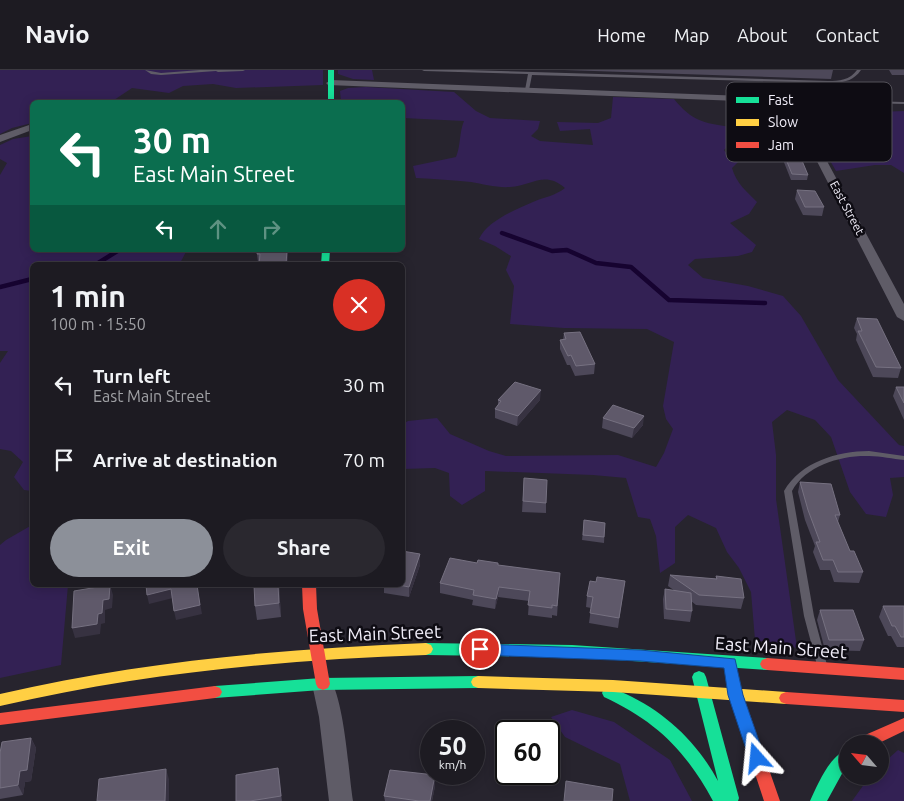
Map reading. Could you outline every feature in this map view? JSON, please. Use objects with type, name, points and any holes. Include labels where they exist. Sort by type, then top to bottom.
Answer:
[{"type":"main road","points":[[330,70],[331,100]]},
{"type":"main road","points":[[309,587],[310,609],[323,684]]},
{"type":"main road","name":"East Main Street","points":[[0,700],[74,682],[133,673],[317,653],[463,649],[564,652],[904,674]]},
{"type":"main road","points":[[697,660],[702,693],[732,801]]},
{"type":"main road","points":[[730,663],[736,695],[772,801]]},
{"type":"main road","points":[[0,719],[129,702],[270,687],[446,682],[587,686],[904,706]]},
{"type":"main road","points":[[587,686],[615,695],[639,706],[673,730],[693,752],[711,780],[721,801]]},
{"type":"main road","points":[[880,735],[904,724]]},
{"type":"main road","points":[[818,801],[839,764]]},
{"type":"street","points":[[331,83],[726,98]]},
{"type":"street","points":[[0,139],[30,128]]},
{"type":"street","name":"East Street","points":[[823,162],[904,317]]},
{"type":"street","points":[[323,684],[330,717],[341,801]]},
{"type":"lane","points":[[147,70],[152,73],[161,74],[243,70]]},
{"type":"lane","points":[[424,70],[750,82],[836,82],[852,78],[859,70]]},
{"type":"lane","points":[[527,90],[530,75]]},
{"type":"lane","points":[[822,669],[809,616],[788,491],[796,478],[807,471],[831,460],[848,455],[867,453],[904,458]]},
{"type":"shaded area","points":[[0,70],[323,70],[323,85],[236,88],[213,84],[183,86],[169,93],[132,88],[114,100],[30,100],[30,124],[12,128],[0,134]]},
{"type":"shaded area","points":[[338,70],[372,70],[374,80],[353,79],[338,74]]},
{"type":"shaded area","points":[[366,87],[454,92],[476,111],[490,118],[540,121],[538,129],[531,136],[540,141],[593,145],[590,129],[560,131],[557,122],[598,123],[611,118],[613,97],[674,99],[687,112],[699,120],[726,126],[726,148],[724,150],[726,153],[726,162],[738,162],[732,168],[736,178],[757,202],[749,214],[730,223],[756,245],[752,252],[738,256],[695,259],[688,265],[703,278],[748,286],[783,296],[801,316],[838,380],[899,445],[904,446],[904,477],[890,478],[893,495],[886,517],[866,514],[850,492],[831,437],[815,420],[787,410],[772,422],[776,455],[776,499],[797,648],[755,640],[751,592],[739,568],[727,552],[716,528],[688,515],[675,527],[675,563],[660,573],[656,536],[650,519],[638,517],[626,478],[485,471],[485,491],[462,505],[450,496],[449,473],[435,468],[405,469],[405,423],[437,418],[450,434],[489,451],[506,456],[618,455],[656,467],[664,453],[673,429],[666,419],[663,406],[674,342],[647,329],[564,328],[510,324],[514,286],[506,270],[511,256],[479,239],[495,221],[565,188],[551,180],[538,180],[518,186],[505,187],[464,181],[416,178],[413,166],[456,157],[464,121],[405,118],[405,100],[341,100],[340,91],[348,88]]},
{"type":"shaded area","points":[[892,111],[904,111],[904,173],[891,165],[875,165],[836,171],[831,162],[892,162]]},
{"type":"shaded area","points":[[30,136],[30,252],[186,252],[181,262],[30,262],[30,491],[24,490],[14,477],[23,462],[11,451],[0,449],[0,363],[8,351],[0,351],[0,175],[7,163],[0,159],[0,145],[13,139]]},
{"type":"shaded area","points":[[30,526],[30,587],[68,587],[61,665],[0,678],[0,545]]},
{"type":"shaded area","points":[[572,710],[614,722],[670,760],[692,801],[630,801],[620,764],[565,737],[560,730],[560,720],[553,720],[551,717]]},
{"type":"shaded area","points":[[898,750],[904,753],[904,801],[852,801],[864,785],[889,785],[889,758]]},
{"type":"building","points":[[787,162],[803,162],[808,175],[792,174]]},
{"type":"building","points":[[797,190],[815,191],[824,207],[805,207]]},
{"type":"building","points":[[258,252],[287,252],[286,262],[259,262],[260,254],[257,254]]},
{"type":"building","points":[[857,318],[877,319],[901,368],[876,367],[858,331],[862,331]]},
{"type":"building","points":[[580,332],[595,364],[576,366],[571,355],[568,356],[560,340],[566,339],[564,333]]},
{"type":"building","points":[[515,382],[541,390],[518,416],[495,409],[501,401],[498,400]]},
{"type":"building","points":[[896,387],[904,387],[904,403]]},
{"type":"building","points":[[613,405],[644,416],[634,428],[603,418]]},
{"type":"building","points":[[524,478],[547,480],[546,503],[523,501]]},
{"type":"building","points":[[800,482],[831,484],[840,515],[835,515],[850,551],[854,551],[863,572],[838,572],[833,560],[823,560],[816,542],[820,542]]},
{"type":"building","points":[[584,520],[605,523],[604,537],[583,535]]},
{"type":"building","points":[[405,552],[420,554],[409,587],[405,586]]},
{"type":"building","points":[[450,558],[477,563],[478,560],[498,563],[498,565],[560,573],[557,606],[552,605],[552,608],[528,605],[530,591],[499,587],[496,599],[473,595],[474,590],[440,583]]},
{"type":"building","points":[[670,575],[717,579],[716,576],[741,579],[744,598],[699,595]]},
{"type":"building","points":[[597,577],[625,581],[619,618],[590,613],[593,597],[587,596],[590,581],[596,582]]},
{"type":"building","points":[[110,587],[109,599],[103,600],[102,613],[98,614],[97,624],[72,628],[74,591]]},
{"type":"building","points":[[146,587],[197,587],[200,605],[174,611],[171,589],[147,595]]},
{"type":"building","points":[[254,587],[278,587],[279,603],[255,606]]},
{"type":"building","points":[[665,589],[691,593],[692,611],[666,609]]},
{"type":"building","points":[[883,606],[904,606],[904,637],[901,637],[895,626],[892,626]]},
{"type":"building","points":[[820,610],[853,610],[864,640],[829,640]]},
{"type":"building","points":[[31,738],[27,770],[20,771],[18,785],[0,788],[0,753],[2,742]]},
{"type":"building","points":[[278,768],[281,796],[250,801],[236,801],[236,775]]},
{"type":"building","points":[[166,769],[165,801],[97,801],[99,779]]},
{"type":"building","points":[[390,770],[420,773],[420,785],[433,785],[430,801],[384,796]]},
{"type":"building","points":[[566,781],[613,789],[612,801],[564,801]]},
{"type":"waterway","points":[[502,233],[552,251],[567,250],[596,263],[631,267],[669,300],[765,303]]},
{"type":"waterway","points":[[100,262],[116,252]]},
{"type":"waterway","points":[[0,287],[30,280]]},
{"type":"traffic: fast","points":[[331,70],[331,100]]},
{"type":"traffic: fast","points":[[325,262],[326,252]]},
{"type":"traffic: fast","points":[[426,649],[572,651],[767,664]]},
{"type":"traffic: fast","points":[[699,677],[731,798]]},
{"type":"traffic: fast","points":[[215,692],[321,684],[478,682]]},
{"type":"traffic: fast","points":[[609,693],[646,712],[676,736],[700,765],[721,801]]},
{"type":"traffic: fast","points":[[818,801],[839,764]]},
{"type":"traffic: slow","points":[[0,700],[105,678],[211,663],[319,654],[426,649]]},
{"type":"traffic: slow","points":[[478,682],[613,686],[786,698]]},
{"type":"traffic: jam","points":[[309,587],[310,609],[323,684]]},
{"type":"traffic: jam","points":[[767,664],[904,674]]},
{"type":"traffic: jam","points":[[733,680],[736,695],[772,801]]},
{"type":"traffic: jam","points":[[0,719],[215,692]]},
{"type":"traffic: jam","points":[[786,698],[904,706]]},
{"type":"traffic: jam","points":[[880,735],[904,724]]},
{"type":"route","points":[[480,649],[640,656],[730,663],[736,695],[757,758]]}]
